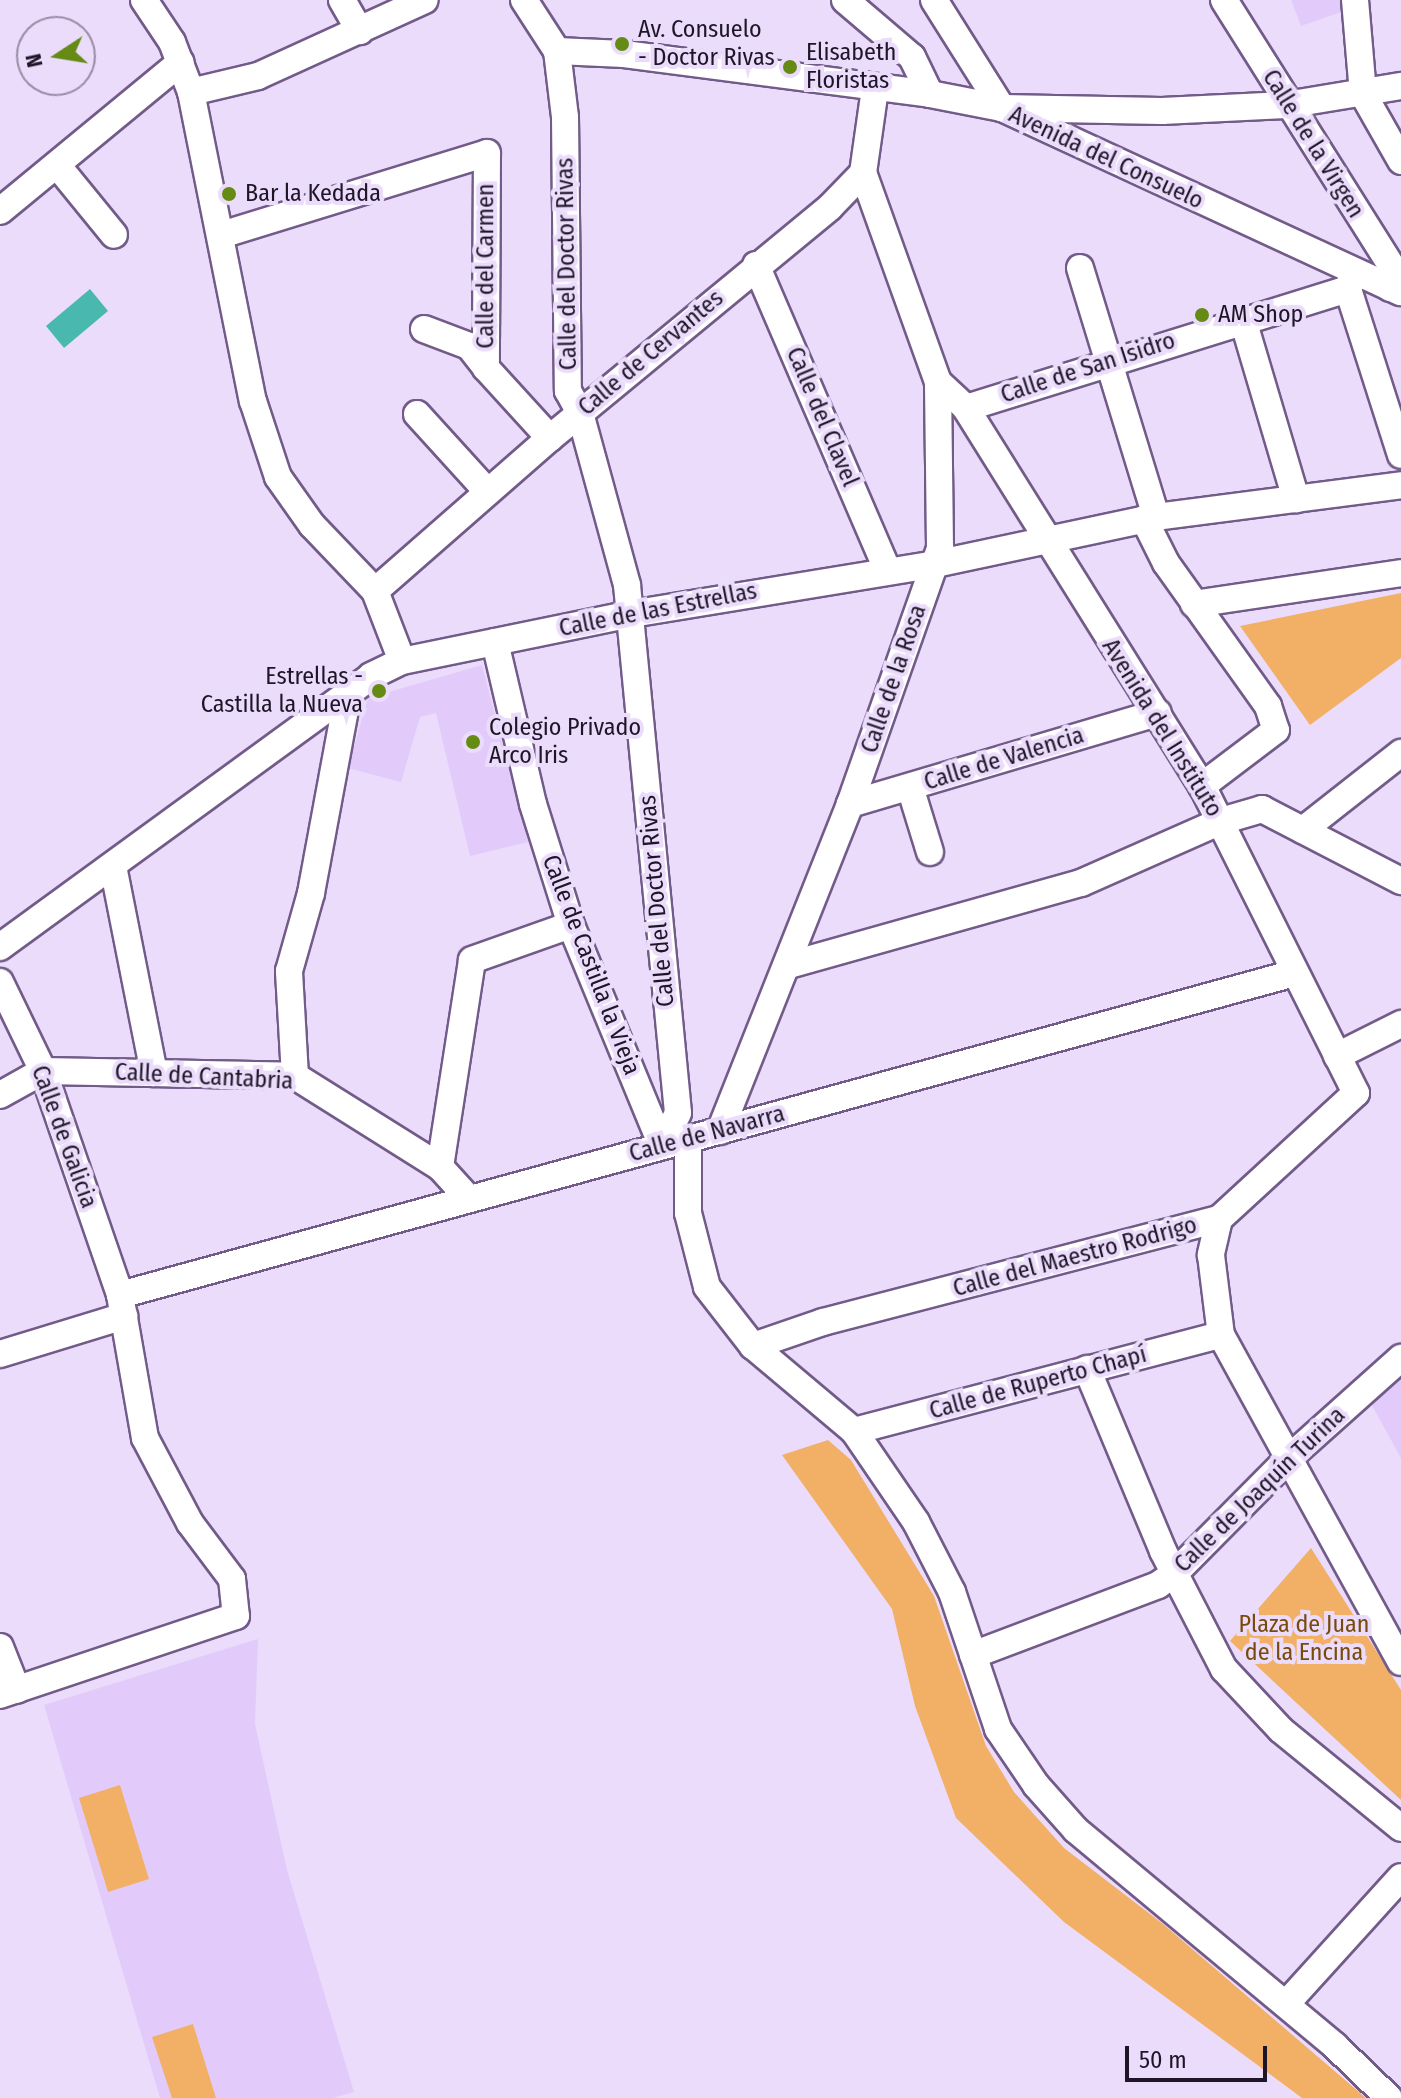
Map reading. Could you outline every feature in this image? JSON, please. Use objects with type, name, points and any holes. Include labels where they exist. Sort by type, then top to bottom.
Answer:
[{"type":"street","points":[[144,0],[181,62],[191,92],[253,401],[278,477],[312,525],[375,591],[402,661]]},
{"type":"street","points":[[342,0],[360,31]]},
{"type":"street","points":[[191,92],[258,76],[425,0]]},
{"type":"street","name":"Calle del Doctor Rivas","points":[[524,0],[557,51],[565,117],[568,391],[580,413],[631,614],[678,1113],[662,1146]]},
{"type":"street","points":[[845,0],[912,57],[930,94]]},
{"type":"street","points":[[934,0],[1002,108],[1162,111],[1286,105],[1401,86]]},
{"type":"street","name":"Calle de la Virgen","points":[[1224,0],[1286,105],[1396,273],[1396,290]]},
{"type":"street","points":[[1355,0],[1363,94],[1401,161]]},
{"type":"street","name":"Avenida del Consuelo","points":[[557,51],[624,54],[930,94],[1002,108],[1350,281],[1396,290]]},
{"type":"street","points":[[0,211],[181,62]]},
{"type":"street","points":[[875,89],[863,173],[938,382]]},
{"type":"street","name":"Calle del Carmen","points":[[221,235],[487,153],[486,368]]},
{"type":"street","points":[[57,165],[114,235]]},
{"type":"street","name":"Calle de Cervantes","points":[[375,591],[550,438],[830,207],[863,173]]},
{"type":"street","name":"Calle del Clavel","points":[[756,265],[887,569]]},
{"type":"street","points":[[1080,268],[1150,518],[1194,604],[1268,706],[1276,730],[1202,786]]},
{"type":"street","points":[[1350,281],[1401,455]]},
{"type":"street","name":"Calle de San Isidro","points":[[966,408],[1106,360],[1243,320],[1350,281]]},
{"type":"street","points":[[1243,320],[1296,499]]},
{"type":"street","name":"Calle del Carmen","points":[[424,329],[469,346],[550,438]]},
{"type":"street","name":"Avenida del Instituto","points":[[938,382],[966,408],[1046,541],[1202,786],[1356,1093]]},
{"type":"street","name":"Calle de la Rosa","points":[[720,1131],[789,965],[850,804],[940,548],[938,382]]},
{"type":"street","points":[[417,414],[488,492]]},
{"type":"street","name":"Calle de las Estrellas","points":[[0,947],[348,694],[402,661],[631,614],[887,569],[935,564],[1150,518],[1401,485]]},
{"type":"street","points":[[1194,604],[1401,573]]},
{"type":"street","name":"Calle de Castilla la Vieja","points":[[495,642],[533,804],[571,925],[662,1146]]},
{"type":"street","points":[[295,1076],[289,971],[311,893],[348,694]]},
{"type":"street","name":"Calle de Valencia","points":[[850,804],[1158,713]]},
{"type":"street","points":[[1303,830],[1401,753]]},
{"type":"street","points":[[910,787],[930,852]]},
{"type":"street","points":[[789,965],[1081,883],[1221,821],[1262,809],[1401,881]]},
{"type":"street","points":[[113,866],[154,1073]]},
{"type":"street","points":[[440,1167],[472,960],[571,925]]},
{"type":"street","name":"Calle de Navarra","points":[[0,1354],[122,1306],[469,1199],[1295,973]]},
{"type":"street","name":"Calle de Galicia","points":[[0,982],[43,1071],[122,1306],[145,1438],[190,1523],[232,1579],[236,1616],[8,1692]]},
{"type":"street","points":[[1337,1056],[1401,1024]]},
{"type":"street","points":[[627,1062],[671,1051]]},
{"type":"street","points":[[0,1095],[43,1071]]},
{"type":"street","name":"Calle de Cantabria","points":[[43,1071],[295,1076],[440,1167],[469,1199]]},
{"type":"street","name":"Calle del Maestro Rodrigo","points":[[753,1346],[823,1322],[1219,1219],[1356,1093]]},
{"type":"street","points":[[688,1139],[688,1213],[707,1287],[753,1346],[854,1431],[916,1522],[952,1592],[998,1729],[1036,1785],[1076,1830],[1286,2004],[1389,2098]]},
{"type":"street","points":[[1219,1219],[1211,1255],[1221,1335],[1401,1662]]},
{"type":"street","name":"Calle de Ruperto Chapí","points":[[854,1431],[1221,1335]]},
{"type":"street","name":"Calle de Joaquín Turina","points":[[973,1655],[1174,1574],[1288,1459],[1401,1358]]},
{"type":"street","points":[[1087,1369],[1174,1574],[1224,1669],[1281,1730],[1401,1828]]},
{"type":"street","points":[[0,1647],[8,1692]]},
{"type":"street","points":[[1286,2004],[1401,1877]]},
{"type":"shaded area","points":[[1291,0],[1343,0],[1344,11],[1301,26]]},
{"type":"shaded area","points":[[90,289],[108,311],[64,348],[46,326]]},
{"type":"shaded area","name":"Colegio Privado Arco Iris","points":[[482,665],[528,842],[470,856],[436,713],[420,717],[401,782],[348,768],[368,698]]},
{"type":"shaded area","points":[[1401,1374],[1401,1458],[1370,1402]]},
{"type":"shaded area","points":[[258,1639],[255,1724],[287,1870],[354,2092],[333,2098],[160,2098],[44,1705]]},
{"type":"green space","points":[[1401,593],[1401,658],[1310,725],[1240,626]]},
{"type":"green space","points":[[828,1440],[851,1460],[934,1596],[986,1746],[1014,1792],[1064,1848],[1163,1924],[1366,2098],[1302,2098],[1064,1922],[956,1818],[915,1706],[892,1609],[782,1455]]},
{"type":"green space","name":"Plaza de Juan de la Encina","points":[[1311,1548],[1401,1690],[1401,1800],[1230,1641]]},
{"type":"green space","points":[[120,1785],[149,1879],[108,1892],[79,1798]]},
{"type":"green space","points":[[193,2024],[216,2098],[172,2098],[152,2037]]},
{"type":"place","name":"Av. Consuelo - Doctor Rivas","points":[[622,44]]},
{"type":"place","name":"Elisabeth Floristas","points":[[790,67]]},
{"type":"place","name":"Bar la Kedada","points":[[229,194]]},
{"type":"place","name":"AM Shop","points":[[1202,315]]},
{"type":"place","name":"Estrellas - Castilla la Nueva","points":[[379,691]]},
{"type":"place","name":"Colegio Privado Arco Iris","points":[[473,742]]}]
